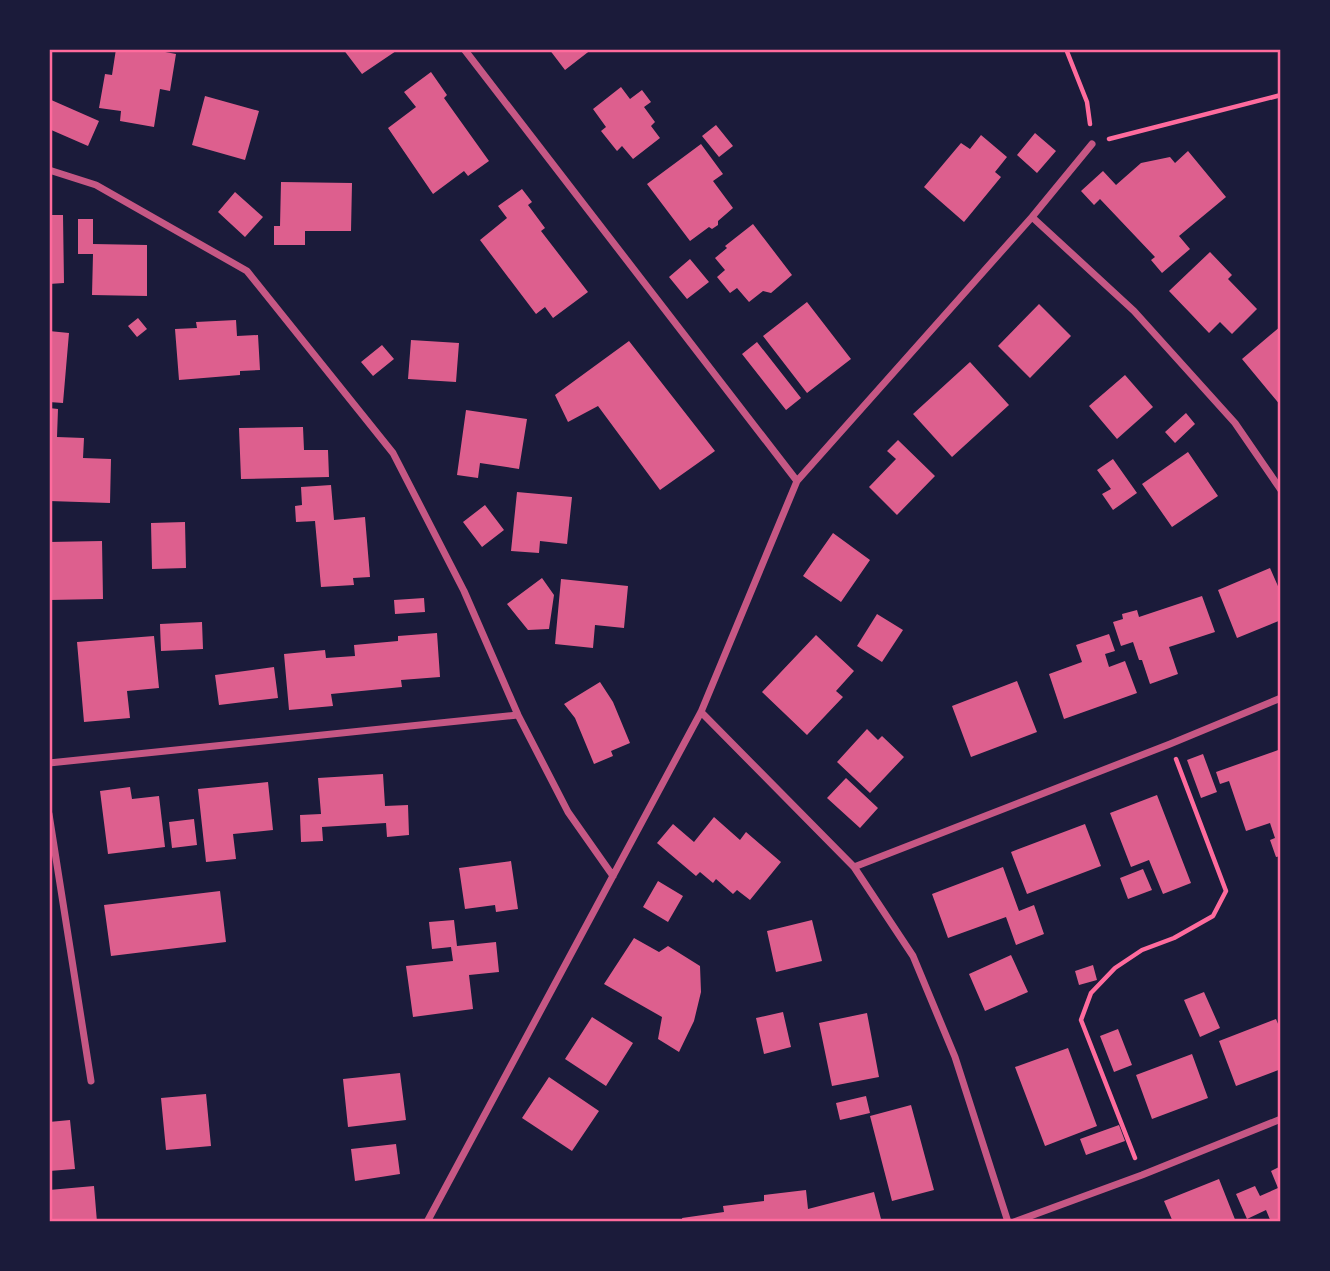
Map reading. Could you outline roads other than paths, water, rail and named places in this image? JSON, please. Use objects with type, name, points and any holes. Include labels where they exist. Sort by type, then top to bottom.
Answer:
[{"type":"street","points":[[464,49],[797,481]]},
{"type":"street","points":[[427,1222],[701,712],[797,481],[1032,217],[1092,144]]},
{"type":"street","points":[[49,170],[96,185],[247,271],[393,453],[464,590],[519,715],[568,812],[613,876]]},
{"type":"street","points":[[1032,217],[1143,321],[1235,423],[1281,490]]},
{"type":"street","points":[[854,867],[1171,744],[1281,698]]},
{"type":"street","points":[[701,712],[854,867],[913,956],[955,1057],[1008,1222]]},
{"type":"street","points":[[49,763],[519,715]]},
{"type":"street","points":[[49,814],[91,1081]]},
{"type":"street","points":[[1014,1222],[1142,1175],[1281,1119]]}]
